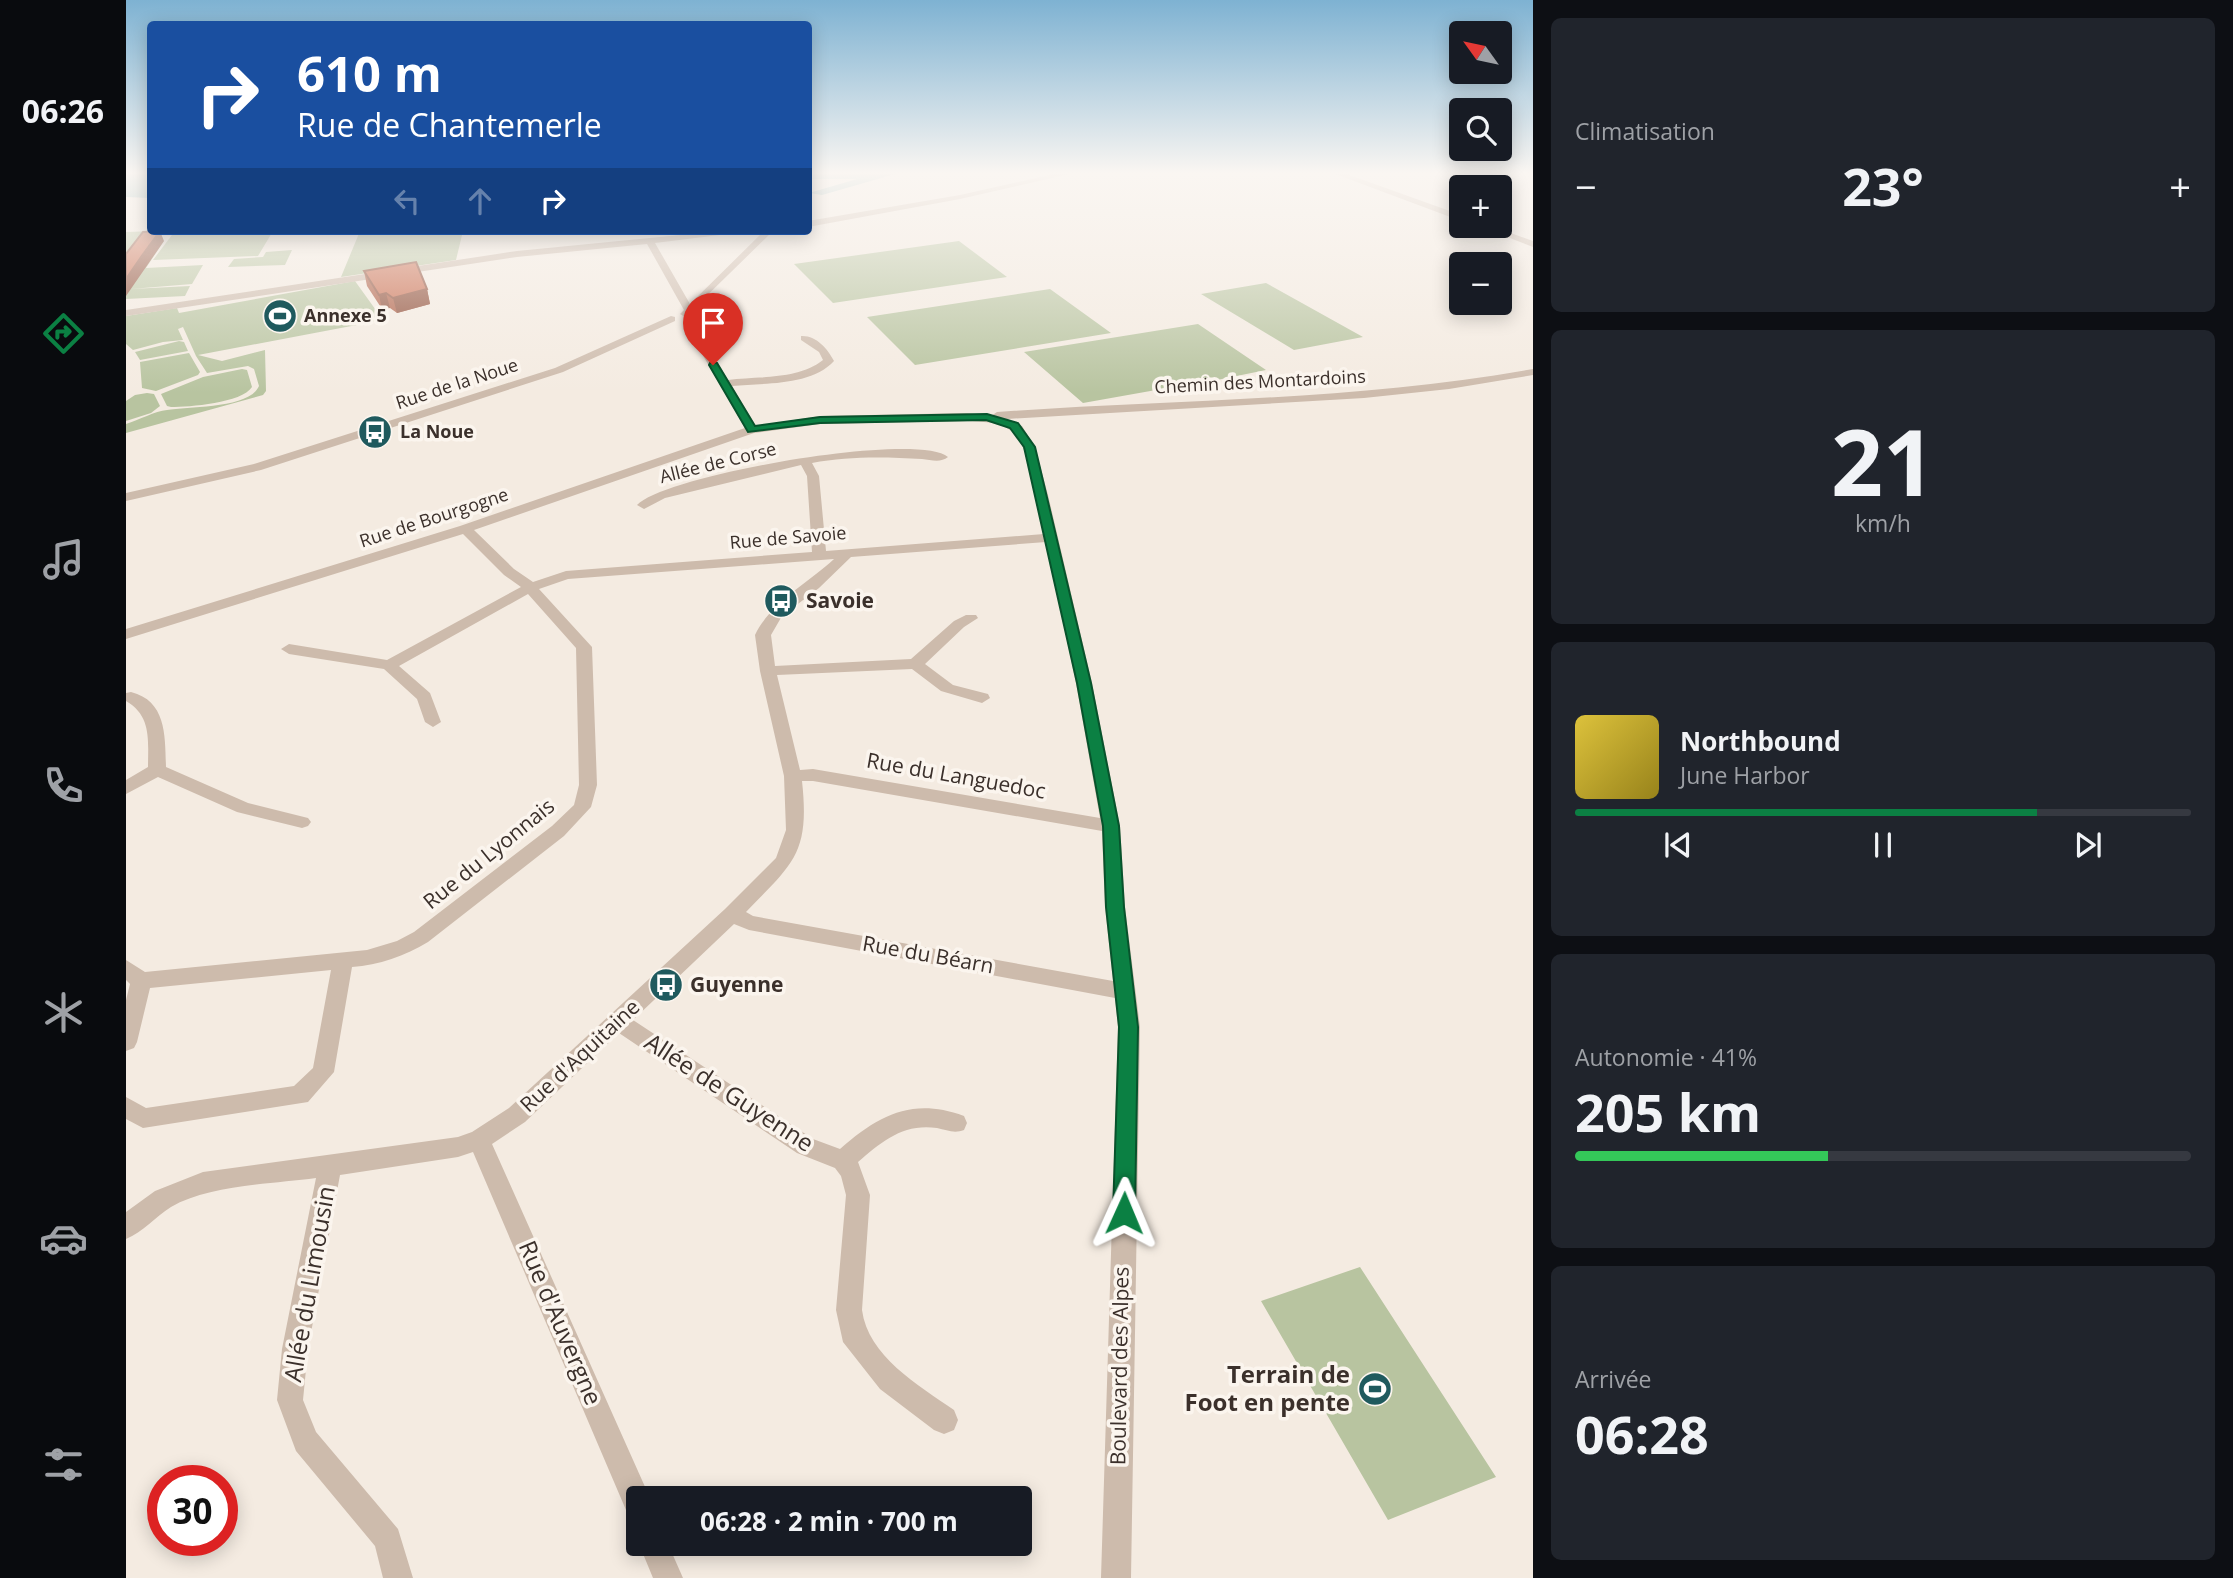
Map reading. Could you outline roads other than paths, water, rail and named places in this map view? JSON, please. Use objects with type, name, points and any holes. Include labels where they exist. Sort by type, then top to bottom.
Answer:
[{"type":"street","points":[[126,313],[517,254],[596,246]]},
{"type":"street","points":[[652,246],[724,384],[752,430]]},
{"type":"street","points":[[687,314],[755,246]]},
{"type":"street","name":"Rue de la Noue","points":[[126,497],[257,467],[548,373],[687,314]]},
{"type":"street","points":[[724,384],[808,373],[822,368],[829,361],[827,356],[805,338]]},
{"type":"street","name":"Chemin des Montardoins","points":[[987,417],[1132,406],[1328,398],[1426,388],[1533,372]]},
{"type":"street","name":"Boulevard des Alpes","points":[[752,430],[820,420],[987,417],[1014,425],[1030,447],[1084,683],[1111,826],[1115,907],[1129,1027],[1116,1578]]},
{"type":"street","name":"Rue de Bourgogne","points":[[126,634],[465,529],[752,430]]},
{"type":"street","name":"Allée de Corse","points":[[643,505],[660,495],[804,460],[900,454],[942,457]]},
{"type":"street","name":"Allée de Corse","points":[[804,460],[813,476],[819,556]]},
{"type":"street","name":"Rue du Lyonnais","points":[[134,975],[343,960],[386,953],[421,937],[558,831],[582,807],[588,785],[584,646],[540,601],[531,587],[509,572],[465,529]]},
{"type":"street","name":"Rue de Savoie","points":[[389,665],[531,587],[566,575],[1050,538]]},
{"type":"street","name":"Rue d'Aquitaine","points":[[126,1227],[163,1199],[203,1183],[448,1149],[479,1140],[516,1115],[618,1021],[784,861],[797,817],[793,776],[768,671],[763,635],[769,622],[849,552]]},
{"type":"street","points":[[790,558],[806,566],[813,574],[814,585]]},
{"type":"street","points":[[915,664],[958,624],[971,618]]},
{"type":"street","points":[[289,649],[389,665],[424,696],[433,722]]},
{"type":"street","points":[[768,671],[915,664],[947,688],[982,698]]},
{"type":"street","points":[[131,697],[144,702],[151,710],[157,770]]},
{"type":"street","points":[[126,788],[157,770]]},
{"type":"street","points":[[157,770],[243,808],[302,822]]},
{"type":"street","name":"Rue du Languedoc","points":[[793,776],[813,775],[1111,826]]},
{"type":"street","name":"Rue du Béarn","points":[[732,914],[749,923],[1126,992]]},
{"type":"street","points":[[126,1107],[143,1118],[300,1096],[323,1072],[343,960]]},
{"type":"street","points":[[126,1042],[134,975]]},
{"type":"street","name":"Allée de Guyenne","points":[[618,1021],[805,1146],[843,1161]]},
{"type":"street","points":[[944,1420],[889,1380],[852,1333],[849,1310],[858,1195],[851,1171],[843,1161],[874,1133],[908,1116],[926,1115],[956,1123]]},
{"type":"street","name":"Rue d'Auvergne","points":[[479,1140],[630,1486]]},
{"type":"street","name":"Allée du Limousin","points":[[330,1166],[295,1349],[290,1400],[306,1441],[388,1539],[398,1578]]},
{"type":"street","points":[[659,1556],[668,1578]]},
{"type":"place","name":"Annexe 5","points":[[280,316]]},
{"type":"place","name":"La Noue","points":[[375,432]]},
{"type":"place","name":"Savoie","points":[[781,601]]},
{"type":"place","name":"Guyenne","points":[[666,985]]},
{"type":"place","name":"Terrain de Foot en pente","points":[[1375,1389]]}]
